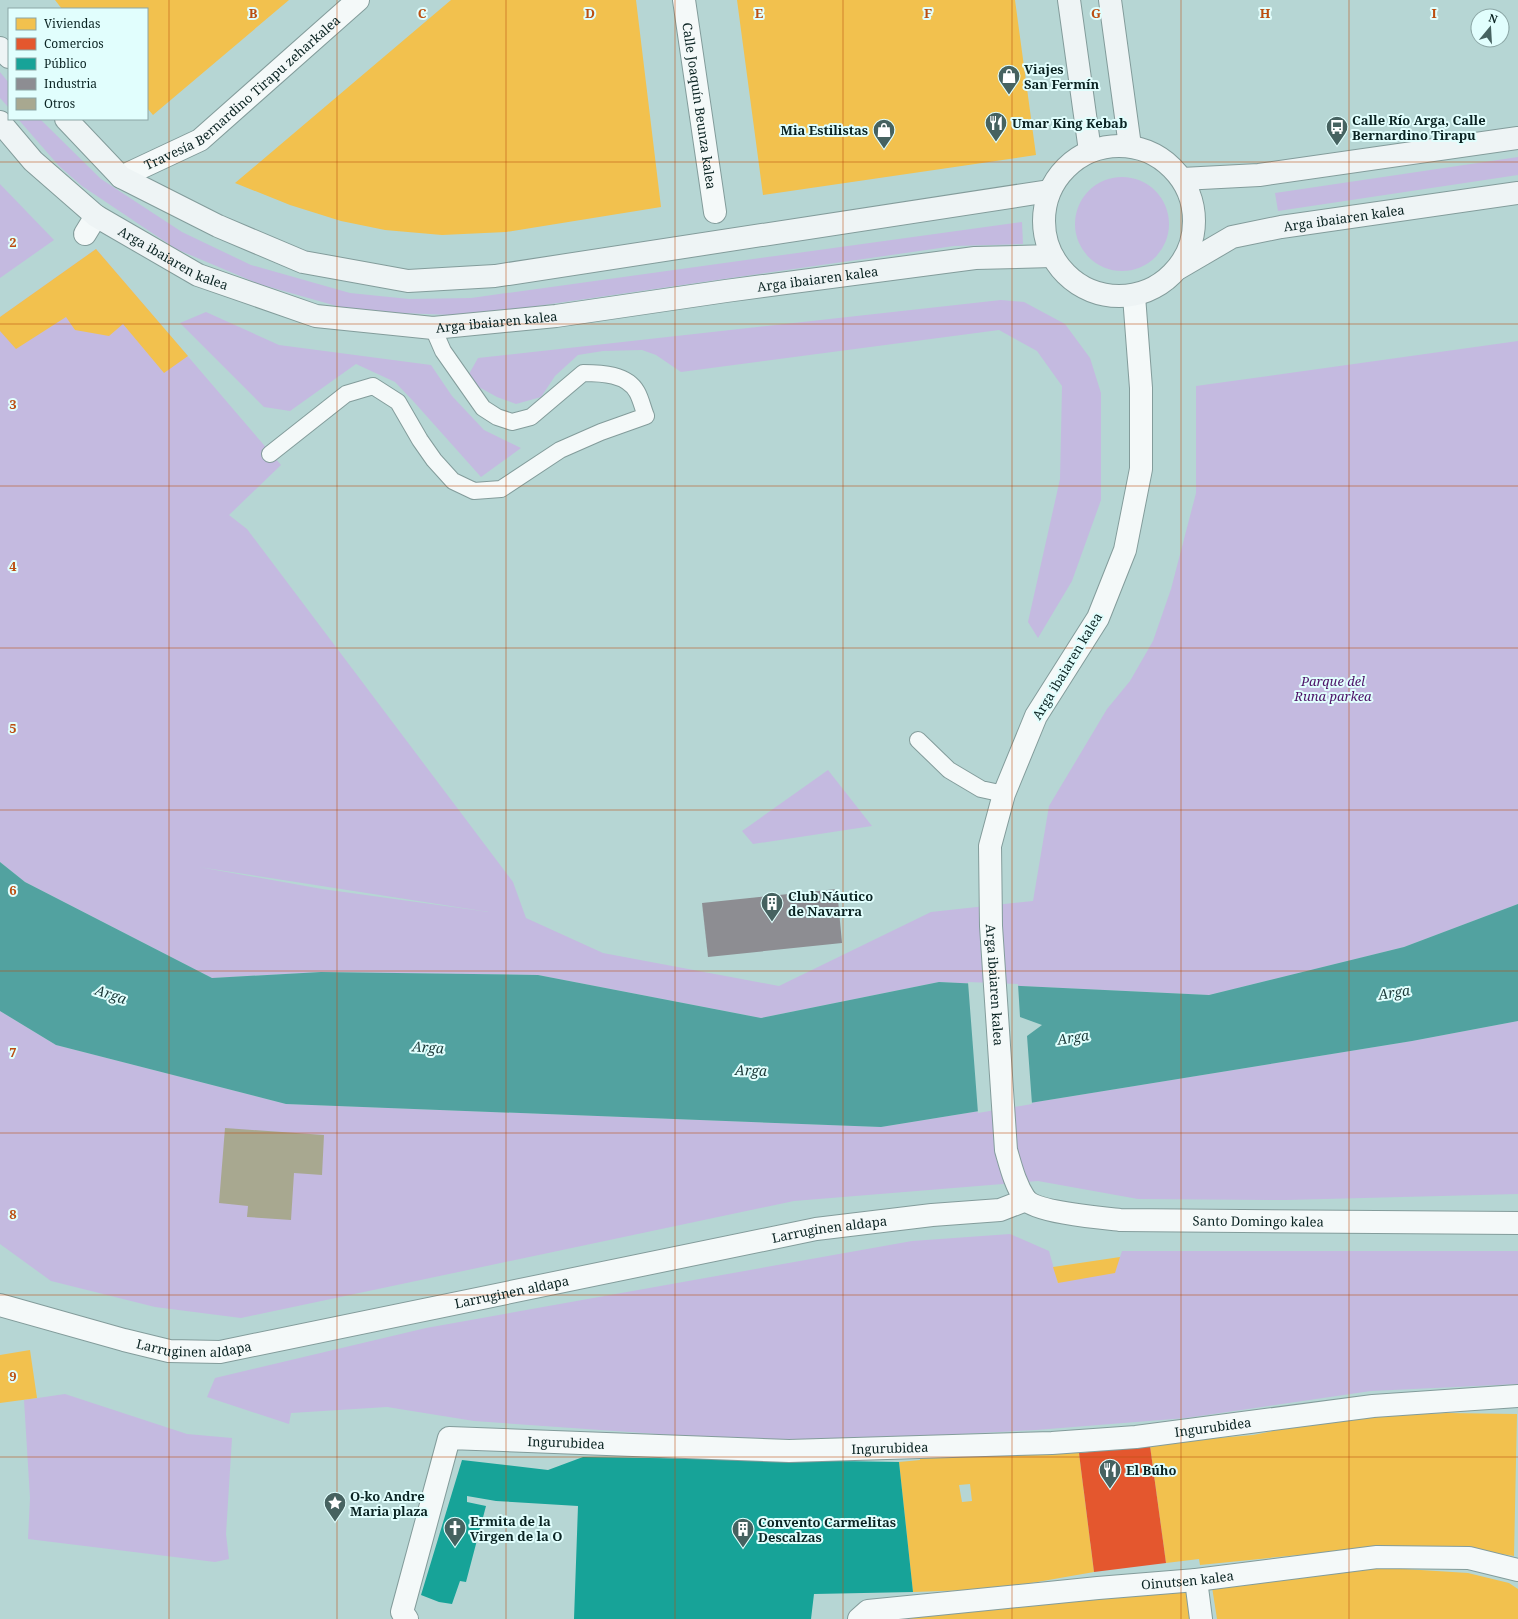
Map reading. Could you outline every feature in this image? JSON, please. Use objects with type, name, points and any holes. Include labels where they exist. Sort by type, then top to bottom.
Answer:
[{"type":"street","name":"Travesía Bernardino Tirapu zeharkalea","points":[[121,177],[200,140],[358,0]]},
{"type":"street","name":"Calle Joaquín Beunza kalea","points":[[684,0],[715,212]]},
{"type":"street","points":[[1069,0],[1090,151]]},
{"type":"street","points":[[1110,0],[1130,146]]},
{"type":"street","points":[[0,48],[8,56]]},
{"type":"street","points":[[67,120],[121,177],[218,226],[303,262],[408,281],[494,276],[1050,191]]},
{"type":"street","name":"Arga ibaiaren kalea","points":[[0,122],[33,161],[96,216],[198,274],[316,316],[433,328],[556,316],[726,290],[975,258],[1052,256]]},
{"type":"street","points":[[1182,179],[1259,175],[1518,138]]},
{"type":"street","points":[[1110,146],[1130,146],[1150,152],[1168,164],[1182,179],[1192,201],[1195,224],[1190,248],[1178,268],[1166,281],[1151,290],[1134,296],[1110,296],[1086,290],[1066,276],[1052,256],[1045,235],[1044,213],[1050,191],[1059,175],[1073,161],[1090,151],[1110,146]]},
{"type":"street","name":"Arga ibaiaren kalea","points":[[1178,268],[1232,237],[1281,227],[1518,193]]},
{"type":"street","points":[[85,234],[96,216]]},
{"type":"street","name":"Arga ibaiaren kalea","points":[[1026,1200],[1014,1178],[1006,1150],[991,926],[990,846],[1004,794],[1036,716],[1098,618],[1125,550],[1141,469],[1141,388],[1134,296]]},
{"type":"street","name":"Santo Domingo kalea","points":[[1026,1200],[1052,1210],[1088,1217],[1120,1220],[1518,1223]]},
{"type":"street","name":"Larruginen aldapa","points":[[0,1306],[169,1351],[220,1352],[816,1229],[932,1215],[1000,1210],[1026,1200]]},
{"type":"street","name":"Ingurubidea","points":[[408,1619],[402,1612],[449,1438],[788,1451],[1052,1443],[1136,1437],[1373,1406],[1518,1396]]},
{"type":"street","name":"Oinutsen kalea","points":[[859,1619],[868,1611],[1098,1588],[1196,1580],[1377,1557],[1469,1558],[1518,1570]]},
{"type":"street","points":[[1196,1580],[1202,1619]]},
{"type":"lane","points":[[270,454],[346,394],[373,386],[398,402],[420,440],[434,460],[453,481],[474,491],[501,489],[560,450],[602,432],[646,416],[637,392],[625,380],[602,373],[583,373],[531,417],[512,422],[497,417],[483,408],[443,351],[433,328]]},
{"type":"lane","points":[[918,740],[949,770],[981,789],[1004,794]]},
{"type":"green space","points":[[0,72],[8,82],[8,107],[0,98]]},
{"type":"green space","points":[[19,120],[41,120],[101,179],[182,232],[251,265],[350,293],[409,299],[471,298],[1022,222],[1023,244],[954,246],[523,308],[451,315],[401,313],[340,307],[259,284],[176,249],[82,186],[59,166]]},
{"type":"green space","points":[[1518,157],[1518,175],[1278,211],[1275,193]]},
{"type":"green space","points":[[1122,177],[1140,180],[1155,191],[1166,206],[1169,224],[1166,242],[1155,257],[1140,268],[1122,271],[1104,268],[1089,257],[1078,242],[1075,224],[1078,206],[1089,191],[1104,180]]},
{"type":"green space","points":[[0,184],[54,240],[0,278]]},
{"type":"green space","name":"Parque del Runa parkea","points":[[96,249],[281,465],[229,515],[247,529],[513,882],[526,918],[603,953],[779,986],[931,912],[1033,901],[1049,806],[1107,709],[1130,681],[1153,641],[1171,589],[1196,493],[1196,386],[1518,341],[1518,904],[1404,947],[1209,995],[939,982],[761,1018],[538,975],[321,972],[212,978],[25,882],[0,862],[0,317]],"holes":[[[199,867],[489,912],[322,889]]]},
{"type":"green space","points":[[1001,300],[1024,302],[1065,324],[1090,358],[1101,393],[1101,500],[1072,581],[1038,638],[1028,622],[1060,479],[1062,386],[1037,351],[999,330],[681,372],[656,355],[642,350],[603,351],[578,355],[555,376],[541,397],[516,404],[497,397],[477,386],[469,374],[478,358]]},
{"type":"green space","points":[[206,312],[279,345],[431,365],[452,396],[484,430],[521,448],[481,477],[395,382],[356,364],[290,411],[264,407],[180,323]]},
{"type":"green space","points":[[828,770],[872,826],[753,844],[742,831]]},
{"type":"green space","points":[[0,1011],[56,1045],[286,1104],[881,1127],[1412,1041],[1518,1021],[1518,1194],[1286,1200],[1138,1199],[1038,1181],[794,1201],[241,1318],[155,1307],[51,1281],[0,1244]]},
{"type":"green space","points":[[1010,1234],[1049,1251],[1058,1283],[1120,1257],[1122,1251],[1518,1251],[1518,1384],[1371,1391],[1186,1418],[1036,1430],[786,1443],[474,1421],[387,1407],[291,1413],[289,1424],[207,1397],[215,1378],[426,1328],[912,1241]]},
{"type":"green space","points":[[65,1394],[187,1434],[232,1438],[226,1534],[229,1559],[215,1562],[28,1539],[30,1498],[24,1400]]},
{"type":"water","name":"Arga","points":[[0,862],[25,882],[212,978],[321,972],[538,975],[761,1018],[939,982],[1209,995],[1404,947],[1518,904],[1518,1021],[1412,1041],[881,1127],[286,1104],[56,1045],[0,1011]]},
{"type":"pier","points":[[968,982],[1018,984],[1020,1017],[1042,1025],[1027,1036],[1032,1104],[978,1113]]},
{"type":"building: Viviendas","points":[[55,0],[289,0],[153,115],[148,109],[148,8],[61,8]]},
{"type":"building: Viviendas","points":[[451,0],[636,0],[661,207],[506,232],[442,235],[385,230],[341,221],[290,205],[235,183]]},
{"type":"building: Viviendas","points":[[737,0],[1015,0],[1036,155],[763,195]]},
{"type":"building: Viviendas","points":[[96,249],[188,356],[164,373],[123,324],[109,336],[75,330],[66,317],[16,349],[0,331],[0,317]]},
{"type":"building: Viviendas","points":[[1120,1257],[1115,1273],[1058,1283],[1053,1267]]},
{"type":"building: Viviendas","points":[[30,1350],[37,1398],[0,1403],[0,1355]]},
{"type":"building: Viviendas","points":[[1447,1413],[1517,1414],[1514,1556],[1470,1549],[1298,1555],[1200,1565],[1199,1559],[1166,1563],[1150,1446],[1183,1441],[1253,1435],[1303,1425],[1363,1417]]},
{"type":"building: Viviendas","points":[[1079,1453],[1094,1572],[1020,1585],[970,1590],[913,1592],[899,1462],[920,1460],[920,1456]],"holes":[[[970,1484],[972,1501],[962,1502],[959,1485]]]},
{"type":"building: Viviendas","points":[[1389,1568],[1468,1573],[1509,1583],[1518,1589],[1518,1619],[1217,1619],[1212,1587],[1338,1571]]},
{"type":"building: Viviendas","points":[[1187,1588],[1192,1619],[867,1619]]},
{"type":"building: Comercios","points":[[1150,1446],[1166,1563],[1094,1572],[1079,1453]]},
{"type":"building: Público","name":"Convento Carmelitas Descalzas","points":[[583,1457],[899,1462],[913,1592],[814,1594],[811,1619],[574,1619],[578,1506],[496,1501],[467,1496],[467,1502],[486,1506],[466,1582],[460,1581],[452,1604],[439,1602],[421,1595],[462,1460],[548,1470]]},
{"type":"building: Industria","name":"Club Náutico de Navarra","points":[[837,889],[842,943],[708,957],[702,903]]},
{"type":"building: Otros","points":[[225,1128],[324,1135],[322,1175],[294,1173],[291,1220],[247,1217],[248,1206],[219,1203]]},
{"type":"place","name":"Viajes San Fermín","points":[[1009,96]]},
{"type":"place","name":"Umar King Kebab","points":[[996,142]]},
{"type":"place","name":"Calle Río Arga, Calle Bernardino Tirapu","points":[[1337,146]]},
{"type":"place","name":"Mia Estilistas","points":[[884,150]]},
{"type":"place","name":"Club Náutico de Navarra","points":[[772,922]]},
{"type":"place","name":"El Búho","points":[[1110,1490]]},
{"type":"place","name":"O-ko Andre Maria plaza","points":[[335,1522]]},
{"type":"place","name":"Ermita de la Virgen de la O","points":[[455,1548]]},
{"type":"place","name":"Convento Carmelitas Descalzas","points":[[743,1548]]}]
